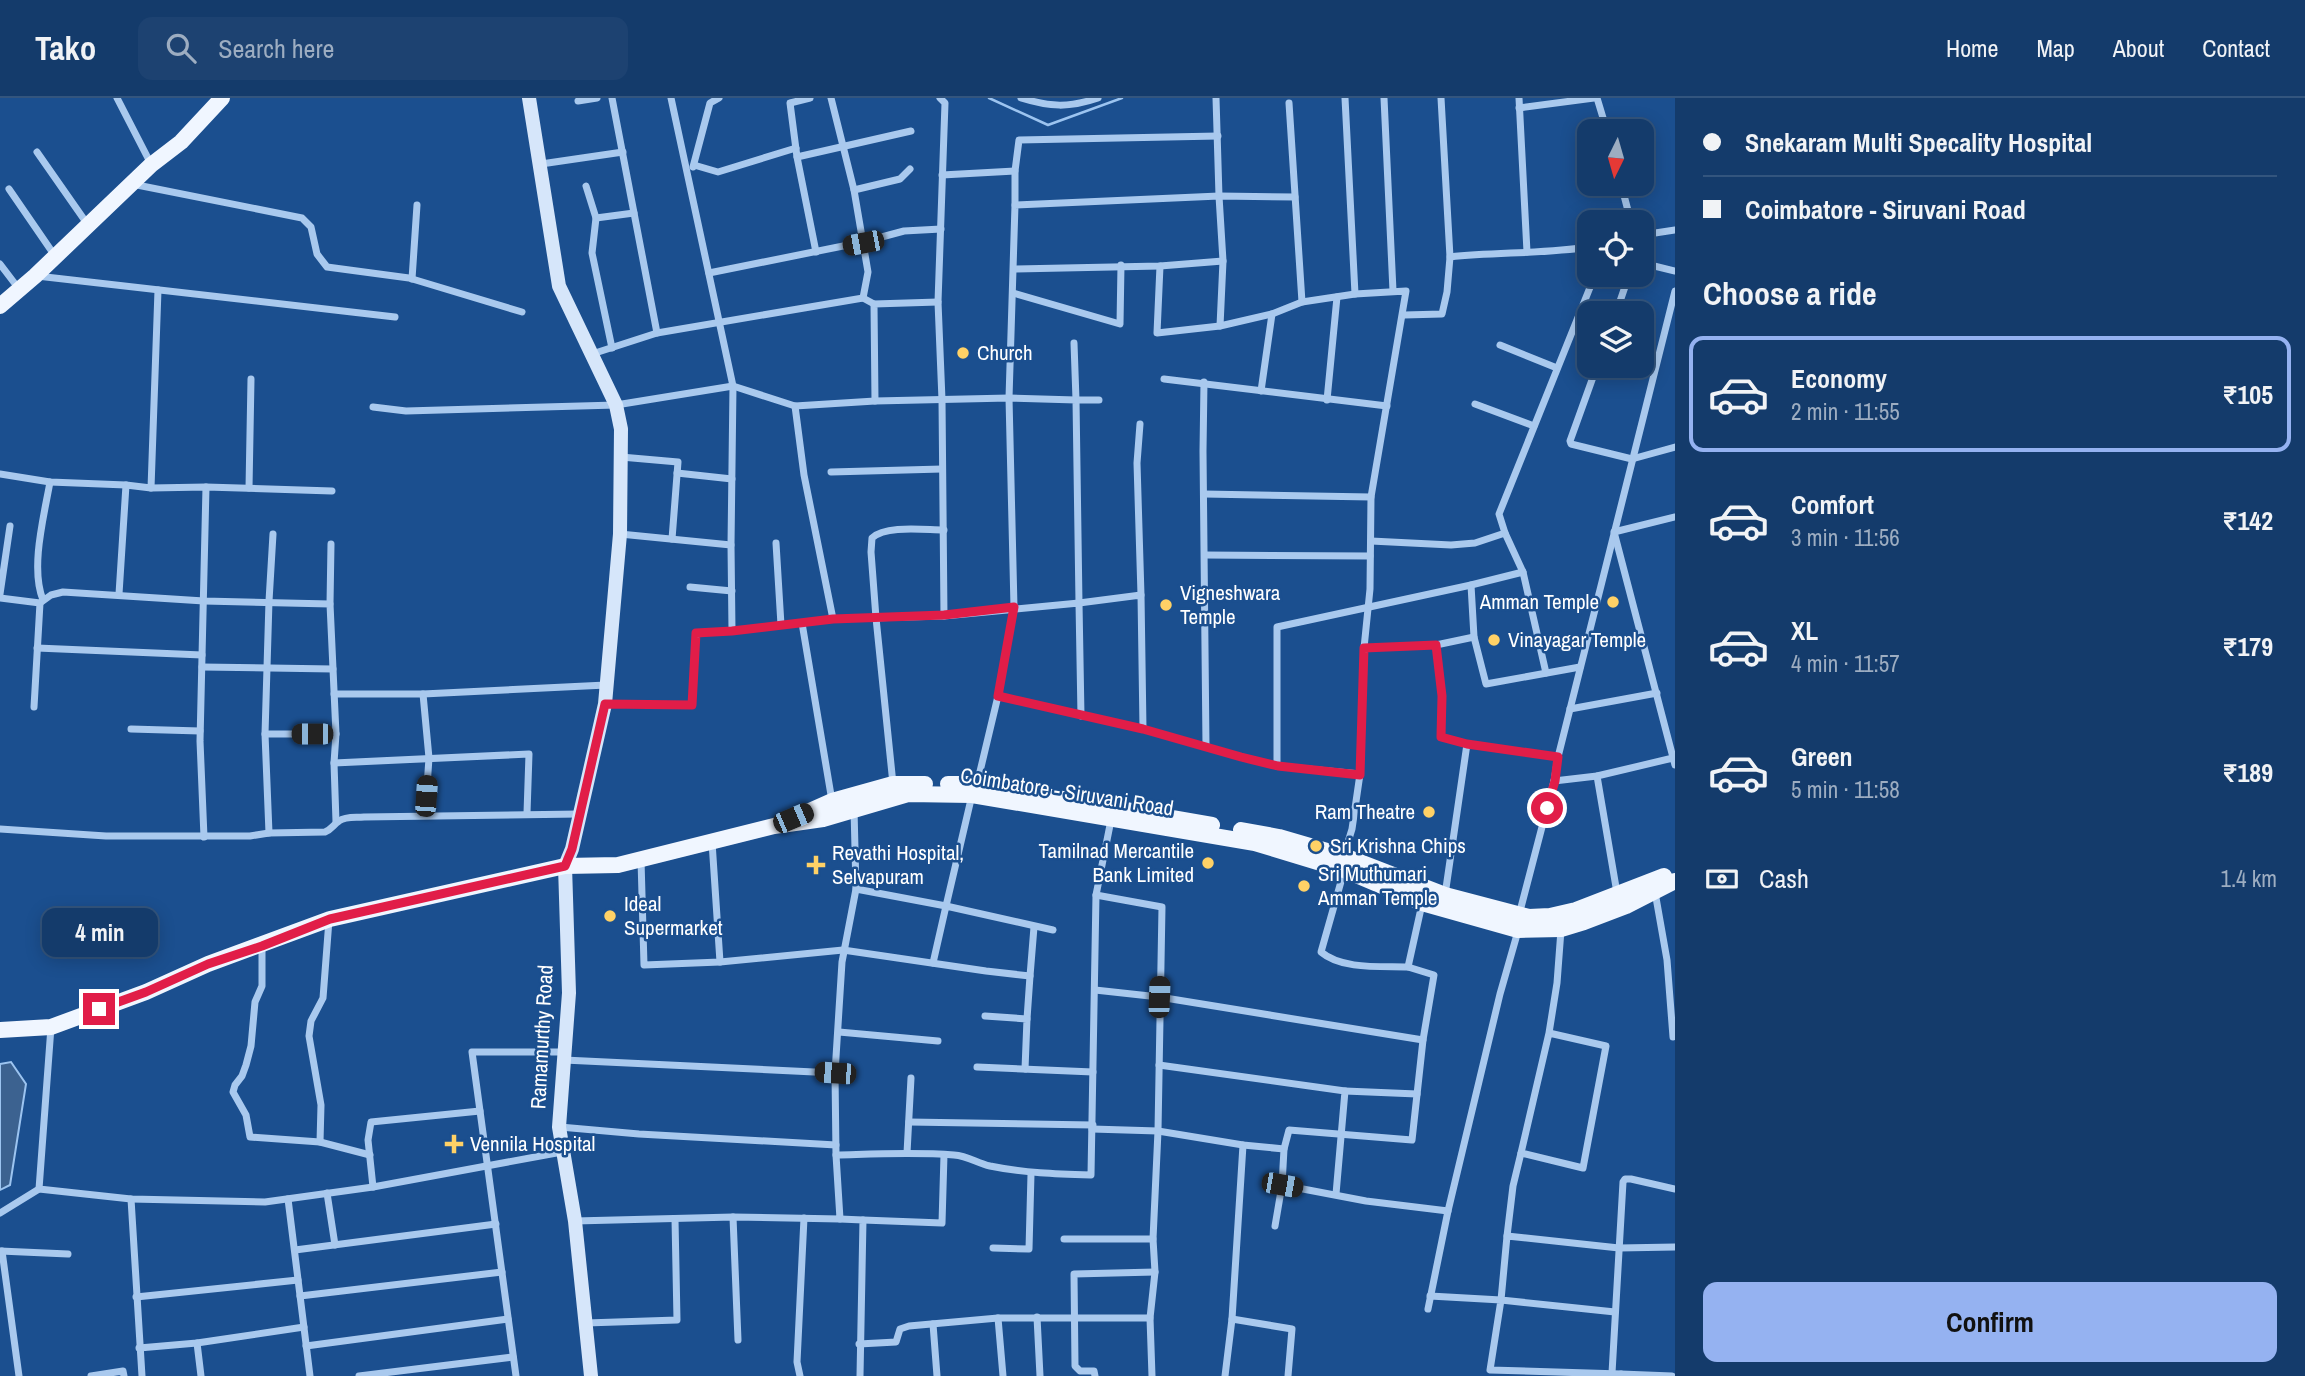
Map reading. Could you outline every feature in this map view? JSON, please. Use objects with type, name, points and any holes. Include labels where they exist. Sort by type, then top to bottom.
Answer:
[{"type":"main road","points":[[0,306],[35,276],[151,164],[181,142],[222,98]]},
{"type":"main road","points":[[529,98],[559,286],[616,405],[621,429],[620,534],[605,704],[572,849],[565,866]]},
{"type":"main road","points":[[774,826],[832,802],[893,784],[975,790],[1279,837],[1344,863],[1445,895],[1518,923],[1576,910],[1655,881],[1675,870]]},
{"type":"main road","name":"Coimbatore - Siruvani Road","points":[[0,1030],[51,1027],[330,919],[565,866],[618,864],[774,826],[823,819],[908,794],[975,790],[1111,819],[1255,844],[1344,863],[1422,903],[1561,929],[1584,922],[1675,881]]},
{"type":"main road","points":[[572,849],[583,860],[595,866]]},
{"type":"main road","name":"Ramamurthy Road","points":[[565,866],[569,993],[559,1127],[575,1221],[591,1376]]},
{"type":"street","points":[[117,98],[151,164]]},
{"type":"street","points":[[578,101],[597,98]]},
{"type":"street","points":[[612,98],[657,333]]},
{"type":"street","points":[[671,98],[733,386],[732,631]]},
{"type":"street","points":[[688,177],[694,165],[710,103],[719,98]]},
{"type":"street","points":[[810,98],[790,103],[797,157],[816,252]]},
{"type":"street","points":[[831,98],[854,190],[868,272],[863,298]]},
{"type":"street","points":[[940,98],[945,103],[937,302],[942,400],[944,615]]},
{"type":"street","points":[[1021,98],[1044,106],[1078,105],[1098,98]]},
{"type":"street","points":[[1216,98],[1223,261],[1220,326]]},
{"type":"street","points":[[1345,98],[1355,294]]},
{"type":"street","points":[[1384,98],[1393,291]]},
{"type":"street","points":[[1404,314],[1442,314],[1447,292],[1450,257],[1441,98]]},
{"type":"street","points":[[1519,98],[1527,252]]},
{"type":"street","points":[[1519,108],[1596,98],[1602,119]]},
{"type":"street","points":[[1289,103],[1302,302]]},
{"type":"street","points":[[797,157],[911,131]]},
{"type":"street","points":[[933,963],[998,696],[1014,607],[1009,398],[1015,171],[1019,139],[1217,136]]},
{"type":"street","points":[[694,165],[718,172],[796,148]]},
{"type":"street","points":[[37,152],[88,225]]},
{"type":"street","points":[[541,164],[623,152]]},
{"type":"street","points":[[854,190],[900,179],[910,169]]},
{"type":"street","points":[[942,175],[1015,171]]},
{"type":"street","points":[[131,184],[302,218],[311,227],[317,254],[327,267],[412,279],[522,312]]},
{"type":"street","points":[[586,186],[596,218],[592,253],[612,348]]},
{"type":"street","points":[[9,189],[55,257]]},
{"type":"street","points":[[1015,205],[1219,196],[1295,197]]},
{"type":"street","points":[[412,279],[417,205]]},
{"type":"street","points":[[596,218],[634,213]]},
{"type":"street","points":[[709,274],[863,243],[904,231],[941,229]]},
{"type":"street","points":[[1654,233],[1675,230]]},
{"type":"street","points":[[1450,257],[1577,248]]},
{"type":"street","points":[[1014,269],[1160,266],[1223,261]]},
{"type":"street","points":[[0,264],[19,290]]},
{"type":"street","points":[[1013,293],[1120,324],[1121,265]]},
{"type":"street","points":[[1160,266],[1157,332],[1220,326],[1272,314],[1302,302],[1355,294],[1406,291],[1371,497],[1370,589],[1364,648],[1360,775],[1352,829],[1321,952],[1326,957],[1358,966],[1408,967],[1434,975],[1423,1040],[1412,1140],[1289,1130],[1284,1149],[1282,1185],[1275,1226]]},
{"type":"street","points":[[1654,266],[1675,271]]},
{"type":"street","points":[[35,276],[395,317]]},
{"type":"street","points":[[1546,673],[1523,572],[1499,514],[1590,287]]},
{"type":"street","points":[[151,488],[158,290]]},
{"type":"street","points":[[1428,1309],[1448,1211],[1500,994],[1675,291]]},
{"type":"street","points":[[1327,400],[1337,297]]},
{"type":"street","points":[[592,354],[657,333],[863,298],[874,304],[937,302]]},
{"type":"street","points":[[874,304],[874,401]]},
{"type":"street","points":[[1261,391],[1272,314]]},
{"type":"street","points":[[1074,343],[1081,716]]},
{"type":"street","points":[[1500,345],[1557,368]]},
{"type":"street","points":[[1593,378],[1570,441],[1573,445],[1632,459],[1675,447]]},
{"type":"street","points":[[249,488],[251,379]]},
{"type":"street","points":[[1164,379],[1387,406]]},
{"type":"street","points":[[1204,382],[1206,746]]},
{"type":"street","points":[[373,407],[406,411],[616,405],[733,386],[795,406],[1009,398],[1100,400]]},
{"type":"street","points":[[1475,404],[1534,426]]},
{"type":"street","points":[[795,406],[804,475],[833,619]]},
{"type":"street","points":[[1140,424],[1137,463],[1143,729]]},
{"type":"street","points":[[621,457],[678,462],[671,539]]},
{"type":"street","points":[[831,472],[942,469]]},
{"type":"street","points":[[677,473],[732,479]]},
{"type":"street","points":[[0,474],[50,482],[151,488],[332,491]]},
{"type":"street","points":[[34,708],[42,601],[38,587],[39,548],[50,482]]},
{"type":"street","points":[[119,594],[126,485]]},
{"type":"street","points":[[204,837],[200,731],[206,487]]},
{"type":"street","points":[[1204,494],[1371,497]]},
{"type":"street","points":[[1614,533],[1675,517]]},
{"type":"street","points":[[10,526],[0,596],[42,601],[63,592],[204,601],[330,604]]},
{"type":"street","points":[[893,784],[876,618],[872,538],[888,530],[944,530]]},
{"type":"street","points":[[1371,541],[1451,545],[1475,543],[1505,533]]},
{"type":"street","points":[[1555,781],[1674,762],[1614,533]]},
{"type":"street","points":[[269,833],[265,734],[273,534]]},
{"type":"street","points":[[620,534],[731,545]]},
{"type":"street","points":[[776,543],[781,625]]},
{"type":"street","points":[[0,829],[106,836],[204,837],[325,832],[332,829],[336,822],[336,734],[330,604],[331,544]]},
{"type":"street","points":[[1205,555],[1370,556]]},
{"type":"street","points":[[1278,766],[1277,627],[1471,586],[1523,572]]},
{"type":"street","points":[[1471,586],[1474,637],[1486,684],[1580,667]]},
{"type":"street","points":[[691,587],[732,591]]},
{"type":"street","points":[[605,704],[692,705],[696,633],[833,619],[944,615],[1141,595]]},
{"type":"street","points":[[802,623],[832,802]]},
{"type":"street","points":[[1364,648],[1436,645],[1474,637]]},
{"type":"street","points":[[1436,645],[1442,696],[1441,737],[1467,744],[1558,757]]},
{"type":"street","points":[[37,648],[202,655]]},
{"type":"street","points":[[202,667],[333,669]]},
{"type":"street","points":[[334,694],[423,694],[606,685]]},
{"type":"street","points":[[1570,709],[1657,693]]},
{"type":"street","points":[[423,694],[429,758],[425,815]]},
{"type":"street","points":[[998,696],[1143,729],[1278,766],[1360,775]]},
{"type":"street","points":[[131,729],[200,731]]},
{"type":"street","points":[[265,734],[336,734]]},
{"type":"street","points":[[1445,895],[1467,744]]},
{"type":"street","points":[[334,763],[529,754],[527,813]]},
{"type":"street","points":[[1597,776],[1617,894]]},
{"type":"street","points":[[840,1219],[835,1073],[843,950],[856,889],[854,809]]},
{"type":"street","points":[[336,822],[344,818],[425,815],[580,814]]},
{"type":"street","points":[[836,1155],[944,1155],[968,1157],[986,1166],[1031,1174],[1091,1175],[1096,895],[1111,819]]},
{"type":"street","points":[[712,842],[720,962]]},
{"type":"street","points":[[641,859],[644,965],[720,962],[843,950],[1030,976]]},
{"type":"street","points":[[856,889],[1053,930]]},
{"type":"street","points":[[1655,892],[1667,960],[1673,1037]]},
{"type":"street","points":[[1096,895],[1162,907],[1153,1239],[1155,1272],[1150,1318],[1152,1376]]},
{"type":"street","points":[[1408,967],[1422,903]]},
{"type":"street","points":[[320,1142],[321,1105],[309,1036],[311,1021],[323,998],[330,919]]},
{"type":"street","points":[[1025,1069],[1034,927]]},
{"type":"street","points":[[1561,929],[1557,983],[1549,1033],[1513,1186],[1501,1300],[1490,1370],[1672,1376]]},
{"type":"street","points":[[262,946],[262,986],[255,1002],[251,1046],[242,1076],[234,1084],[233,1092],[246,1115],[250,1137],[320,1142],[370,1155]]},
{"type":"street","points":[[1095,990],[1159,997],[1423,1040]]},
{"type":"street","points":[[985,1016],[1027,1019]]},
{"type":"street","points":[[39,1189],[51,1027]]},
{"type":"street","points":[[839,1032],[938,1041]]},
{"type":"street","points":[[1521,1153],[1583,1168],[1606,1046],[1549,1033]]},
{"type":"street","points":[[516,1376],[472,1052],[835,1073]]},
{"type":"street","points":[[1159,1065],[1345,1091],[1417,1094]]},
{"type":"street","points":[[977,1067],[1093,1072]]},
{"type":"street","points":[[907,1153],[911,1078]]},
{"type":"street","points":[[1336,1194],[1345,1091]]},
{"type":"street","points":[[373,1187],[368,1140],[371,1122],[480,1111]]},
{"type":"street","points":[[909,1122],[1158,1130],[1242,1145],[1284,1149]]},
{"type":"street","points":[[559,1127],[836,1145]]},
{"type":"street","points":[[1225,1376],[1232,1319],[1242,1145]]},
{"type":"street","points":[[0,1213],[39,1189],[131,1199],[265,1202],[373,1187],[562,1152]]},
{"type":"street","points":[[575,1221],[733,1217],[942,1223],[944,1155]]},
{"type":"street","points":[[993,1248],[1030,1249],[1031,1174]]},
{"type":"street","points":[[1612,1373],[1621,1199],[1625,1179],[1675,1189]]},
{"type":"street","points":[[1282,1185],[1366,1201],[1448,1211]]},
{"type":"street","points":[[327,1194],[335,1245]]},
{"type":"street","points":[[91,1376],[141,1373],[131,1199]]},
{"type":"street","points":[[288,1199],[310,1376]]},
{"type":"street","points":[[733,1217],[738,1340]]},
{"type":"street","points":[[800,1376],[797,1362],[804,1218]]},
{"type":"street","points":[[586,1324],[677,1320],[675,1219]]},
{"type":"street","points":[[859,1376],[863,1220]]},
{"type":"street","points":[[295,1250],[496,1224]]},
{"type":"street","points":[[1507,1237],[1619,1248],[1675,1247]]},
{"type":"street","points":[[1063,1239],[1153,1239]]},
{"type":"street","points":[[19,1376],[1,1251],[68,1254]]},
{"type":"street","points":[[300,1296],[502,1272]]},
{"type":"street","points":[[1095,1376],[1094,1371],[1080,1371],[1074,1366],[1073,1274],[1155,1272]]},
{"type":"street","points":[[136,1297],[298,1280]]},
{"type":"street","points":[[1430,1296],[1501,1300],[1615,1312]]},
{"type":"street","points":[[1037,1317],[1040,1376]]},
{"type":"street","points":[[859,1343],[896,1342],[900,1329],[998,1318],[1150,1318]]},
{"type":"street","points":[[998,1318],[1003,1376]]},
{"type":"street","points":[[306,1346],[508,1319]]},
{"type":"street","points":[[1232,1319],[1292,1329],[1288,1376]]},
{"type":"street","points":[[933,1324],[937,1376]]},
{"type":"street","points":[[139,1348],[197,1343],[304,1327]]},
{"type":"street","points":[[197,1343],[201,1376]]},
{"type":"street","points":[[359,1376],[513,1357]]},
{"type":"water","points":[[11,1062],[26,1084],[10,1185],[0,1190],[0,1064]]},
{"type":"waterway","points":[[989,98],[1048,125],[1122,98]]},
{"type":"place","name":"Church","points":[[963,353]]},
{"type":"place","name":"Amman Temple","points":[[1613,602]]},
{"type":"place","name":"Vigneshwara Temple","points":[[1166,605]]},
{"type":"place","name":"Vinayagar Temple","points":[[1494,640]]},
{"type":"place","name":"Ram Theatre","points":[[1429,812]]},
{"type":"place","name":"Sri Krishna Chips","points":[[1316,846]]},
{"type":"place","name":"Tamilnad Mercantile Bank Limited","points":[[1208,863]]},
{"type":"place","name":"Revathi Hospital, Selvapuram","points":[[816,865]]},
{"type":"place","name":"Sri Muthumari Amman Temple","points":[[1304,886]]},
{"type":"place","name":"Ideal Supermarket","points":[[610,916]]},
{"type":"place","name":"Vennila Hospital","points":[[454,1144]]},
{"type":"route","points":[[99,1009],[146,992],[208,964],[330,919],[565,866],[572,849],[605,704],[692,705],[696,633],[833,619],[944,615],[1014,607],[998,696],[1143,729],[1278,766],[1360,775],[1364,648],[1436,645],[1442,696],[1441,737],[1467,744],[1558,757],[1555,781],[1547,808]]}]
